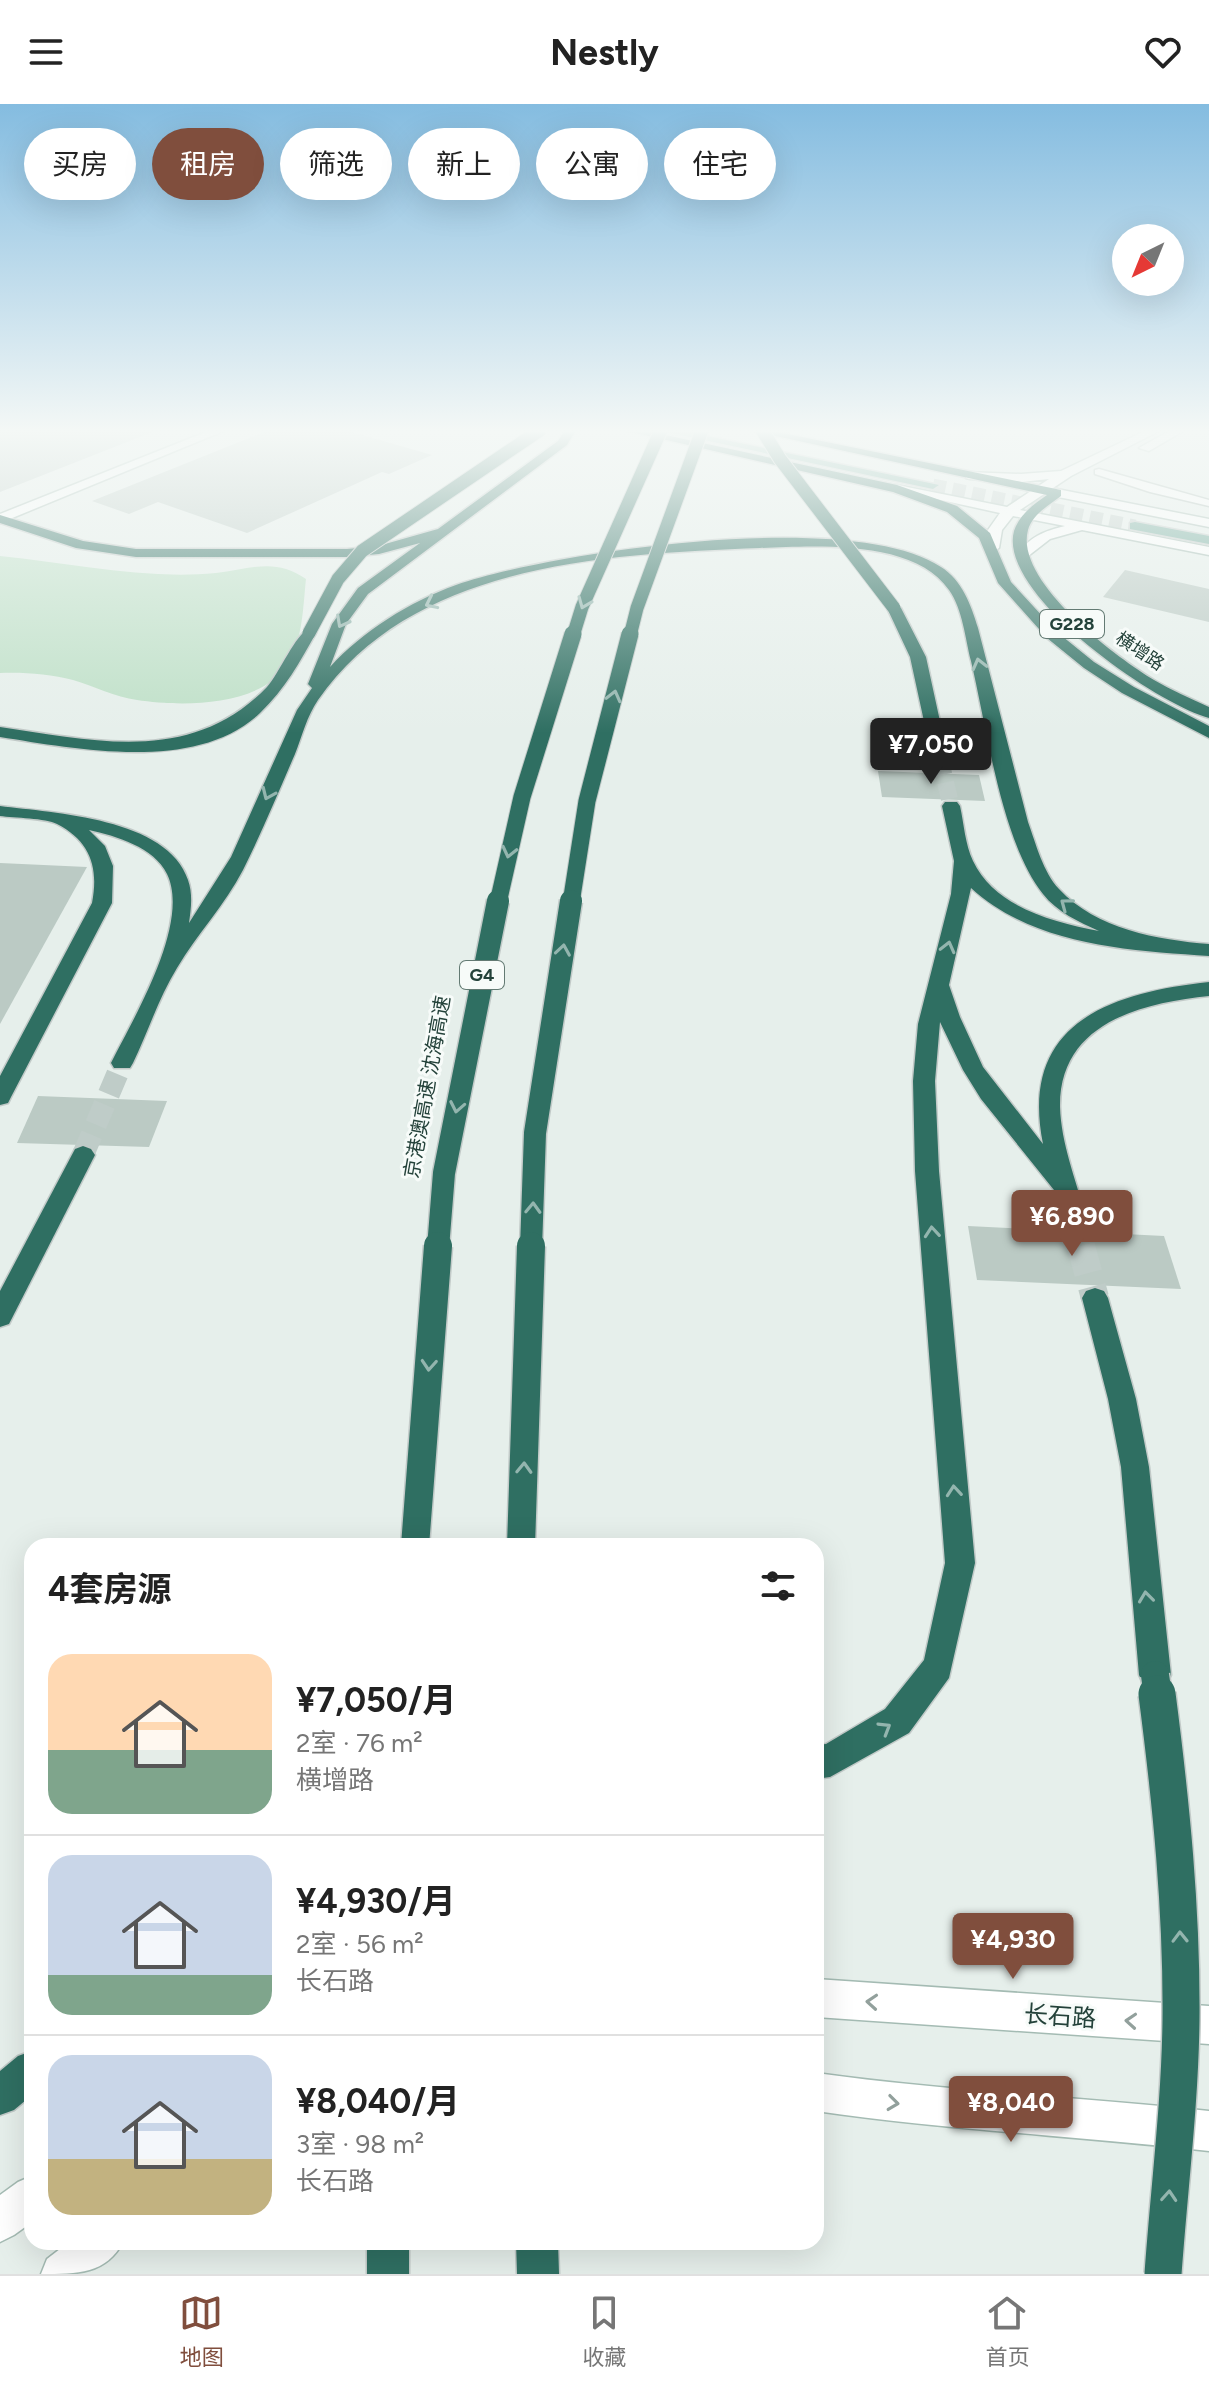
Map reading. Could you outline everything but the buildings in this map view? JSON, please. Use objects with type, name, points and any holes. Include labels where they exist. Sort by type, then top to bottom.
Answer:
[{"type":"highway","points":[[7,531],[59,547],[113,557],[322,561],[360,574],[366,581],[363,591]]},
{"type":"highway","points":[[38,531],[81,545],[136,553],[347,553],[379,550],[439,533]]},
{"type":"highway","points":[[0,732],[119,748],[152,748],[193,741],[227,729],[253,713],[273,694],[295,664],[330,586],[342,569],[391,531]]},
{"type":"highway","name":"京港澳高速 沈海高速","points":[[416,1538],[444,1173],[487,949],[522,797],[582,607],[616,531]]},
{"type":"highway","points":[[521,1538],[535,1133],[584,817],[637,608],[665,531]]},
{"type":"highway","points":[[835,531],[894,608],[918,657],[940,758]]},
{"type":"highway","name":"G228","points":[[980,531],[992,548]]},
{"type":"highway","points":[[1021,531],[1019,536],[1023,556]]},
{"type":"highway","points":[[163,973],[238,862],[310,701],[339,624],[363,591],[439,533]]},
{"type":"highway","points":[[310,701],[347,657],[394,623],[475,584],[537,566],[602,553],[686,546],[835,544],[907,556],[944,575],[964,606],[1013,797],[1037,874],[1049,890],[1078,913],[1162,947]]},
{"type":"highway","name":"横增路","points":[[992,548],[1005,583],[1052,635],[1089,665],[1128,690],[1209,733]]},
{"type":"highway","name":"横增路","points":[[1023,556],[1038,584],[1078,630],[1149,683],[1209,713]]},
{"type":"highway","points":[[824,1761],[897,1721],[938,1667],[960,1563],[927,1171],[924,1081],[929,1024],[961,894],[963,861],[951,806]]},
{"type":"highway","points":[[0,811],[103,827],[129,837],[168,862],[180,882],[182,904],[177,935],[122,1063]]},
{"type":"highway","points":[[0,1097],[102,903],[107,880],[105,863],[96,846],[80,830],[53,818]]},
{"type":"highway","points":[[963,861],[974,879],[995,898],[1028,917],[1065,931],[1108,941],[1209,950]]},
{"type":"highway","points":[[939,982],[948,1020],[964,1057],[988,1094],[1067,1189]]},
{"type":"highway","points":[[1073,1214],[1049,1103],[1053,1073],[1067,1048],[1094,1020],[1126,1003],[1169,992],[1209,989]]},
{"type":"highway","points":[[0,1316],[83,1155]]},
{"type":"highway","points":[[1095,1298],[1122,1399],[1135,1467],[1155,1675],[1174,1822],[1180,1920],[1181,2023],[1163,2274]]},
{"type":"highway","points":[[0,2096],[24,2076]]},
{"type":"highway","points":[[388,2250],[388,2274]]},
{"type":"highway","points":[[537,2250],[538,2274]]},
{"type":"main road","points":[[992,548],[995,531]]},
{"type":"main road","points":[[1023,556],[1028,546],[1053,532],[1062,531]]},
{"type":"main road","points":[[1111,531],[1209,551]]},
{"type":"main road","points":[[1183,531],[1209,540]]},
{"type":"main road","name":"长石路","points":[[824,1999],[1209,2025]]},
{"type":"main road","points":[[824,2093],[900,2104],[1092,2118],[1209,2131]]},
{"type":"main road","points":[[0,2221],[24,2202]]},
{"type":"main road","points":[[62,2274],[92,2250]]},
{"type":"green space","points":[[0,556],[162,574],[216,573],[262,566],[284,568],[306,579],[297,642],[289,662],[277,677],[261,688],[242,696],[198,703],[137,700],[64,678],[0,673]]},
{"type":"tunnel","points":[[940,758],[951,806]]},
{"type":"tunnel","points":[[83,1155],[122,1063]]},
{"type":"tunnel","points":[[1073,1214],[1082,1248]]},
{"type":"tunnel","points":[[1081,1246],[1095,1298]]}]
